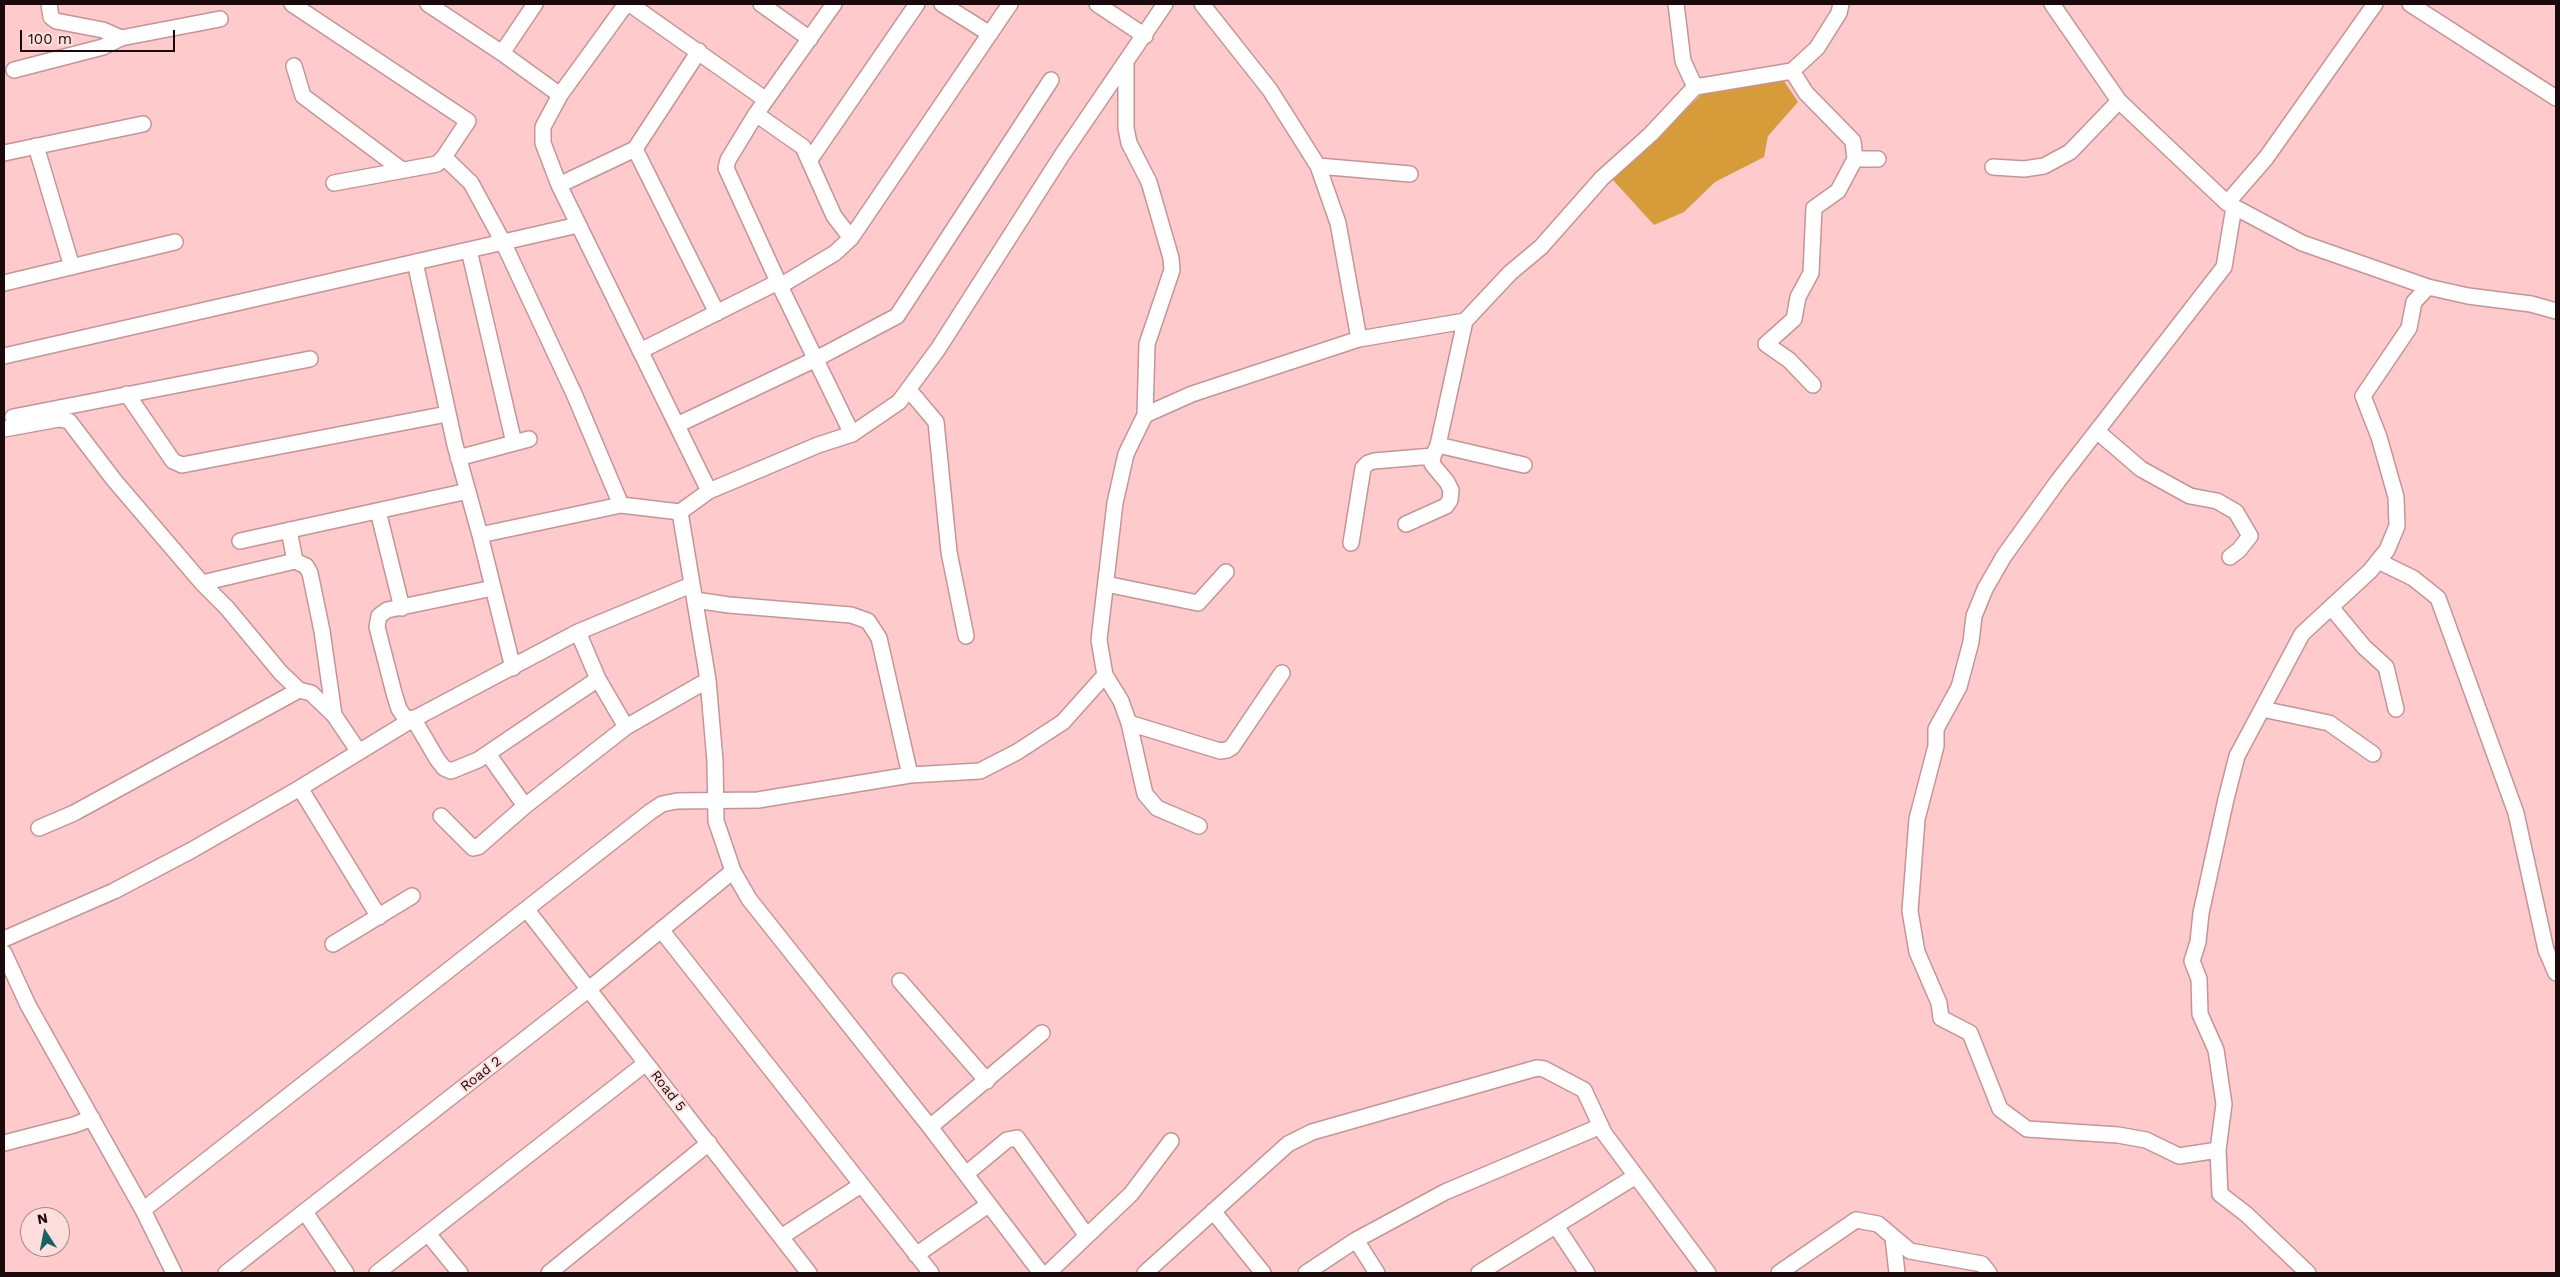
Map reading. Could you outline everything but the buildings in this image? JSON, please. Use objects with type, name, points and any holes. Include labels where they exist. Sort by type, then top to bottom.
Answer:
[{"type":"street","points":[[49,4],[51,17],[56,22],[103,30],[121,38]]},
{"type":"street","points":[[292,4],[468,121],[444,157],[436,164],[334,183]]},
{"type":"street","points":[[428,4],[502,52],[560,95]]},
{"type":"street","points":[[502,52],[535,4]]},
{"type":"street","points":[[626,4],[560,95],[543,127],[542,136],[558,185],[710,491]]},
{"type":"street","points":[[630,4],[766,100]]},
{"type":"street","points":[[761,4],[810,39]]},
{"type":"street","points":[[834,4],[756,114],[728,160],[726,168],[780,286],[852,434]]},
{"type":"street","points":[[809,161],[917,4]]},
{"type":"street","points":[[942,4],[990,34]]},
{"type":"street","points":[[780,286],[835,252],[851,238],[1010,4]]},
{"type":"street","points":[[1097,4],[1145,36]]},
{"type":"street","points":[[480,535],[622,505],[680,512],[710,491],[818,446],[852,434],[892,408],[909,390],[938,349],[1062,155],[1166,4]]},
{"type":"street","points":[[1202,4],[1270,90],[1318,166],[1338,223],[1358,339]]},
{"type":"street","points":[[1676,4],[1683,61],[1695,87]]},
{"type":"street","points":[[1406,524],[1446,506],[1450,500],[1451,490],[1447,482],[1432,464],[1466,321],[1510,273],[1541,247],[1602,178],[1651,134],[1695,87],[1792,72],[1818,48],[1839,13],[1841,4]]},
{"type":"street","points":[[2052,4],[2119,102],[2231,205],[2302,243],[2428,287],[2468,296],[2531,304],[2556,311]]},
{"type":"street","points":[[2218,1150],[2179,1156],[2146,1140],[2027,1129],[2000,1109],[1970,1033],[1941,1018],[1939,1004],[1917,952],[1910,911],[1917,820],[1936,746],[1936,729],[1959,687],[1971,642],[1974,616],[2004,556],[2224,267],[2231,205],[2375,4]]},
{"type":"street","points":[[2410,4],[2556,98]]},
{"type":"street","points":[[14,70],[103,47],[121,38],[220,19]]},
{"type":"street","points":[[558,185],[635,149],[699,52]]},
{"type":"street","points":[[1126,63],[1126,128],[1129,143],[1149,182],[1171,258],[1172,270],[1147,344],[1145,415],[1126,454],[1115,503],[1098,640],[1105,675],[1121,701],[1129,723],[1145,794],[1157,808],[1199,826]]},
{"type":"street","points":[[294,66],[303,96],[402,170]]},
{"type":"street","points":[[1792,72],[1806,93],[1853,141],[1855,159],[1838,191],[1814,208],[1811,273],[1798,297],[1794,318],[1766,344],[1789,360],[1813,385]]},
{"type":"street","points":[[677,425],[816,360],[896,316],[1051,80]]},
{"type":"street","points":[[1993,167],[2024,169],[2044,166],[2070,152],[2119,102]]},
{"type":"street","points":[[756,114],[802,147],[834,216],[851,238]]},
{"type":"street","points":[[4,153],[142,124]]},
{"type":"street","points":[[36,146],[72,267]]},
{"type":"street","points":[[635,149],[717,313]]},
{"type":"street","points":[[444,157],[471,182],[503,242],[575,396],[622,505]]},
{"type":"street","points":[[1855,159],[1878,159]]},
{"type":"street","points":[[1318,166],[1410,174]]},
{"type":"street","points":[[4,356],[578,225]]},
{"type":"street","points":[[4,283],[175,242]]},
{"type":"street","points":[[468,250],[514,443]]},
{"type":"street","points":[[415,262],[447,414],[480,535],[513,668]]},
{"type":"street","points":[[640,351],[776,283],[780,286]]},
{"type":"street","points":[[2308,1273],[2246,1214],[2220,1194],[2218,1150],[2224,1104],[2216,1050],[2200,1014],[2199,979],[2192,960],[2198,942],[2201,913],[2237,756],[2302,634],[2370,571],[2387,550],[2397,526],[2396,497],[2379,437],[2363,396],[2409,328],[2414,302],[2428,287]]},
{"type":"street","points":[[1145,415],[1200,391],[1358,339],[1466,321]]},
{"type":"street","points":[[4,419],[310,358]]},
{"type":"street","points":[[909,390],[936,422],[949,552],[966,636]]},
{"type":"street","points":[[127,394],[173,461],[182,465],[447,414]]},
{"type":"street","points":[[4,429],[59,419],[69,421],[114,480],[202,583],[227,608],[282,673],[299,690],[311,693],[334,715],[359,752]]},
{"type":"street","points":[[2098,432],[2141,469],[2190,496],[2217,501],[2236,512],[2250,536],[2239,550],[2230,557]]},
{"type":"street","points":[[458,458],[529,439]]},
{"type":"street","points":[[1351,543],[1363,468],[1374,461],[1436,450],[1524,465]]},
{"type":"street","points":[[240,541],[468,491]]},
{"type":"street","points":[[378,511],[402,608]]},
{"type":"street","points":[[680,512],[708,680],[715,762],[716,821],[733,871],[749,898],[930,1127],[1041,1273]]},
{"type":"street","points":[[289,530],[295,561]]},
{"type":"street","points":[[202,583],[295,561],[306,566],[310,573],[322,632],[334,715]]},
{"type":"street","points":[[2378,561],[2413,578],[2438,598],[2516,813],[2546,950],[2556,973]]},
{"type":"street","points":[[1106,584],[1198,603],[1226,572]]},
{"type":"street","points":[[4,938],[114,891],[300,788],[410,720],[513,668],[578,632],[691,585]]},
{"type":"street","points":[[493,588],[381,613],[377,619],[377,627],[400,709],[444,768],[451,771],[478,760],[598,679]]},
{"type":"street","points":[[695,600],[729,605],[852,615],[868,621],[879,638],[910,775]]},
{"type":"street","points":[[2331,607],[2364,647],[2386,667],[2396,709]]},
{"type":"street","points":[[578,632],[598,679],[626,727]]},
{"type":"street","points":[[1129,723],[1220,751],[1227,750],[1232,747],[1282,673]]},
{"type":"street","points":[[143,1210],[662,804],[677,801],[758,800],[910,775],[980,771],[1017,752],[1063,722],[1105,675]]},
{"type":"street","points":[[441,816],[474,848],[626,727],[708,680]]},
{"type":"street","points":[[39,828],[74,813],[299,690]]},
{"type":"street","points":[[2262,709],[2328,723],[2373,754]]},
{"type":"street","points":[[488,754],[525,806]]},
{"type":"street","points":[[300,788],[379,917]]},
{"type":"street","name":"Road 2","points":[[231,1272],[662,931],[733,871]]},
{"type":"street","points":[[333,944],[412,896]]},
{"type":"street","name":"Road 5","points":[[527,910],[809,1273]]},
{"type":"street","points":[[662,931],[930,1273]]},
{"type":"street","points":[[4,953],[28,1005],[143,1210],[174,1273]]},
{"type":"street","points":[[900,981],[987,1081]]},
{"type":"street","points":[[930,1127],[1042,1033]]},
{"type":"street","points":[[377,1273],[646,1063]]},
{"type":"street","points":[[1145,1273],[1288,1144],[1312,1132],[1531,1070],[1544,1069],[1584,1090],[1601,1126],[1708,1273]]},
{"type":"street","points":[[4,1144],[74,1125],[92,1118]]},
{"type":"street","points":[[1306,1273],[1356,1240],[1444,1192],[1601,1126]]},
{"type":"street","points":[[966,1174],[1007,1140],[1017,1138],[1045,1173],[1087,1236]]},
{"type":"street","points":[[1048,1273],[1132,1194],[1171,1142]]},
{"type":"street","points":[[549,1273],[709,1143]]},
{"type":"street","points":[[1479,1273],[1636,1176]]},
{"type":"street","points":[[781,1236],[861,1185]]},
{"type":"street","points":[[916,1255],[988,1205]]},
{"type":"street","points":[[1213,1211],[1263,1273]]},
{"type":"street","points":[[305,1212],[346,1273]]},
{"type":"street","points":[[1779,1273],[1856,1220],[1878,1224],[1910,1251],[1982,1264],[1989,1273]]},
{"type":"street","points":[[1556,1226],[1587,1273]]},
{"type":"street","points":[[429,1234],[460,1273]]},
{"type":"street","points":[[1894,1238],[1897,1273]]},
{"type":"street","points":[[1356,1240],[1377,1273]]},
{"type":"shaded area","points":[[1782,78],[1798,102],[1768,136],[1764,157],[1715,182],[1684,212],[1654,225],[1613,180],[1705,91]]}]
